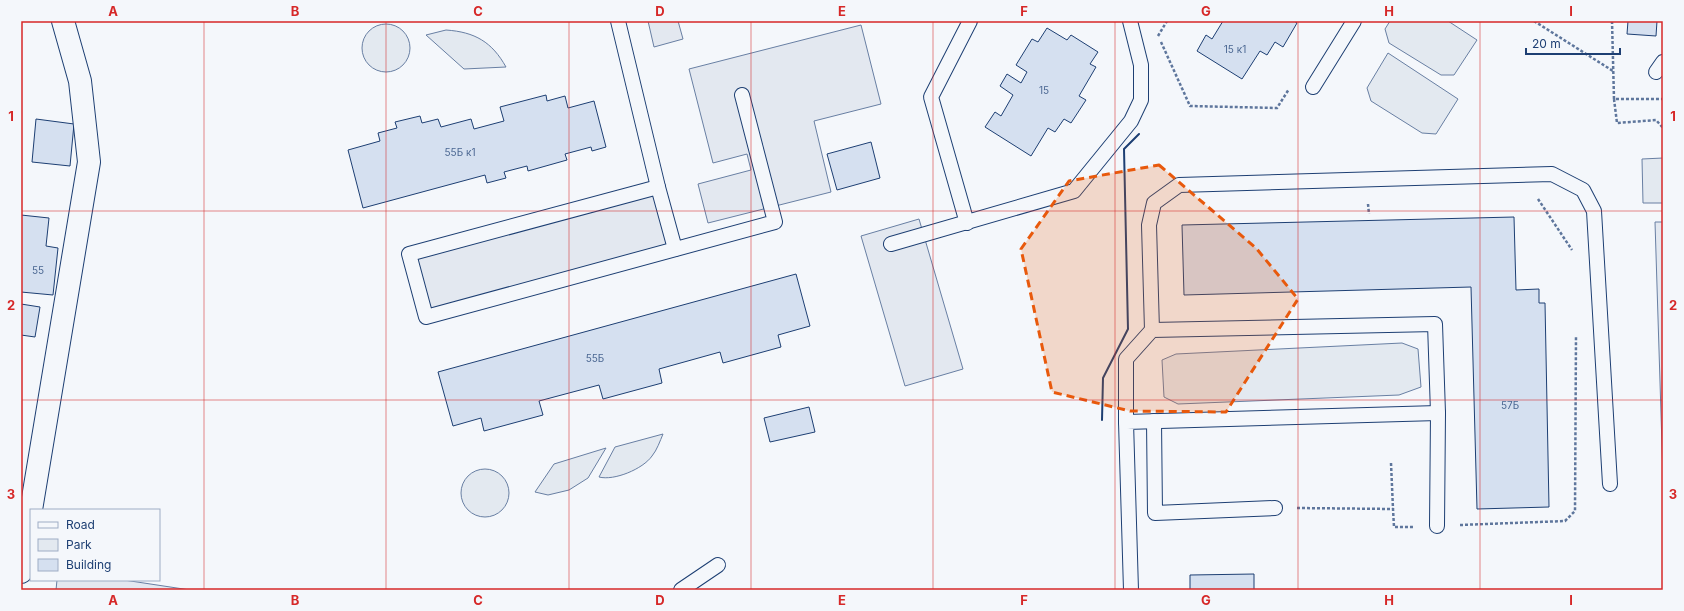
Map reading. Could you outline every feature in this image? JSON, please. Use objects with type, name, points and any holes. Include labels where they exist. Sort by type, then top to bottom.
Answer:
[{"type":"street","points":[[31,509],[89,162],[80,81],[62,21]]},
{"type":"street","points":[[21,572],[30,517]]},
{"type":"lane","points":[[618,21],[658,187],[675,249]]},
{"type":"lane","points":[[967,223],[931,97],[970,21]]},
{"type":"lane","points":[[891,244],[1074,191],[1132,121],[1141,100],[1141,65],[1130,21]]},
{"type":"lane","points":[[1313,87],[1354,21]]},
{"type":"lane","points":[[658,187],[409,254],[426,317],[775,222],[742,95]]},
{"type":"lane","points":[[1131,590],[1126,422],[1126,359],[1152,330],[1149,225],[1154,203],[1179,185],[1552,174],[1582,190],[1594,211],[1610,484]]},
{"type":"lane","points":[[1152,330],[1435,324],[1438,413],[1437,526]]},
{"type":"lane","points":[[1126,422],[1438,413]]},
{"type":"lane","points":[[1154,421],[1155,513],[1275,508]]},
{"type":"lane","points":[[681,590],[718,565]]},
{"type":"path","points":[[1534,21],[1614,72]]},
{"type":"path","points":[[1612,21],[1614,99],[1617,123],[1656,120],[1663,128]]},
{"type":"path","points":[[1158,35],[1190,106],[1276,108],[1293,83]]},
{"type":"path","points":[[1614,99],[1663,99]]},
{"type":"path","points":[[1537,197],[1576,255]]},
{"type":"path","points":[[1368,202],[1369,214]]},
{"type":"path","points":[[1391,462],[1394,527],[1565,521],[1576,511],[1576,333]]},
{"type":"path","points":[[1275,508],[1393,509]]},
{"type":"highlighted area","points":[[1159,165],[1256,248],[1298,299],[1226,412],[1130,411],[1052,392],[1021,249],[1069,181]]},
{"type":"green space","points":[[1390,21],[1448,21],[1477,40],[1454,75],[1441,75],[1389,43],[1385,29]]},
{"type":"green space","points":[[381,24],[391,24],[400,28],[406,34],[409,39],[409,57],[400,68],[391,72],[381,72],[372,68],[366,62],[362,53],[362,43],[366,34],[372,28]]},
{"type":"green space","points":[[446,30],[466,33],[482,40],[495,51],[506,67],[464,69],[426,35]]},
{"type":"green space","points":[[1388,53],[1458,99],[1436,134],[1422,133],[1371,101],[1367,88]]},
{"type":"green space","points":[[1663,158],[1663,203],[1643,203],[1642,159]]},
{"type":"green space","points":[[1402,343],[1418,349],[1421,387],[1399,395],[1178,404],[1164,397],[1162,360],[1176,354]]},
{"type":"green space","points":[[663,434],[654,454],[648,461],[620,476],[605,478],[599,477],[615,447]]},
{"type":"green space","points":[[606,448],[588,478],[569,490],[548,495],[535,492],[554,464]]},
{"type":"green space","points":[[480,469],[490,469],[499,473],[505,479],[508,484],[508,502],[499,513],[490,517],[480,517],[471,513],[465,507],[461,498],[461,488],[465,479],[471,473]]},
{"type":"shaded area","points":[[648,21],[678,21],[683,39],[654,47]]},
{"type":"shaded area","points":[[861,25],[881,104],[814,121],[831,192],[708,223],[698,184],[751,170],[747,154],[713,163],[689,69]]},
{"type":"shaded area","points":[[658,187],[675,249],[427,316],[409,254]]},
{"type":"shaded area","points":[[919,219],[963,369],[905,386],[861,236]]},
{"type":"shaded area","points":[[1655,222],[1663,222],[1663,478]]},
{"type":"shaded area","points":[[57,581],[131,581],[190,590],[56,590]]},
{"type":"building","points":[[1223,21],[1294,21],[1297,23],[1283,47],[1275,42],[1267,55],[1260,51],[1242,79],[1197,51],[1206,35],[1212,39]]},
{"type":"building","points":[[1628,21],[1657,21],[1656,36],[1627,34]]},
{"type":"building","points":[[1047,28],[1067,40],[1071,35],[1098,52],[1090,64],[1096,67],[1079,96],[1086,100],[1071,123],[1064,119],[1055,132],[1048,128],[1031,156],[985,127],[995,112],[1001,116],[1013,95],[1000,86],[1007,74],[1021,83],[1027,72],[1016,65],[1032,39],[1038,42]]},
{"type":"building","points":[[546,95],[547,101],[565,96],[568,108],[594,101],[606,147],[592,151],[591,147],[565,154],[567,160],[528,171],[527,166],[504,172],[506,178],[487,183],[485,175],[363,208],[348,150],[380,141],[378,133],[397,128],[395,122],[420,116],[422,123],[438,119],[441,127],[471,119],[474,129],[504,121],[500,107]]},
{"type":"building","points":[[36,119],[74,124],[70,166],[32,162]]},
{"type":"building","points":[[871,142],[880,178],[837,190],[827,154]]},
{"type":"building","points":[[21,215],[49,218],[46,246],[58,248],[53,295],[21,292]]},
{"type":"building","points":[[1514,217],[1516,290],[1539,289],[1539,303],[1545,303],[1549,507],[1477,509],[1471,287],[1184,295],[1182,225]]},
{"type":"building","points":[[796,274],[810,326],[778,335],[781,347],[723,363],[720,352],[659,369],[662,383],[603,399],[599,385],[539,401],[543,415],[484,431],[481,418],[453,426],[438,372]]},
{"type":"building","points":[[21,304],[40,307],[35,337],[21,335]]},
{"type":"building","points":[[809,407],[815,432],[770,442],[764,418]]},
{"type":"building","points":[[1254,574],[1254,590],[1190,590],[1190,575]]},
{"type":"wall","points":[[1102,420],[1103,378],[1128,329],[1124,149],[1139,134]]}]
